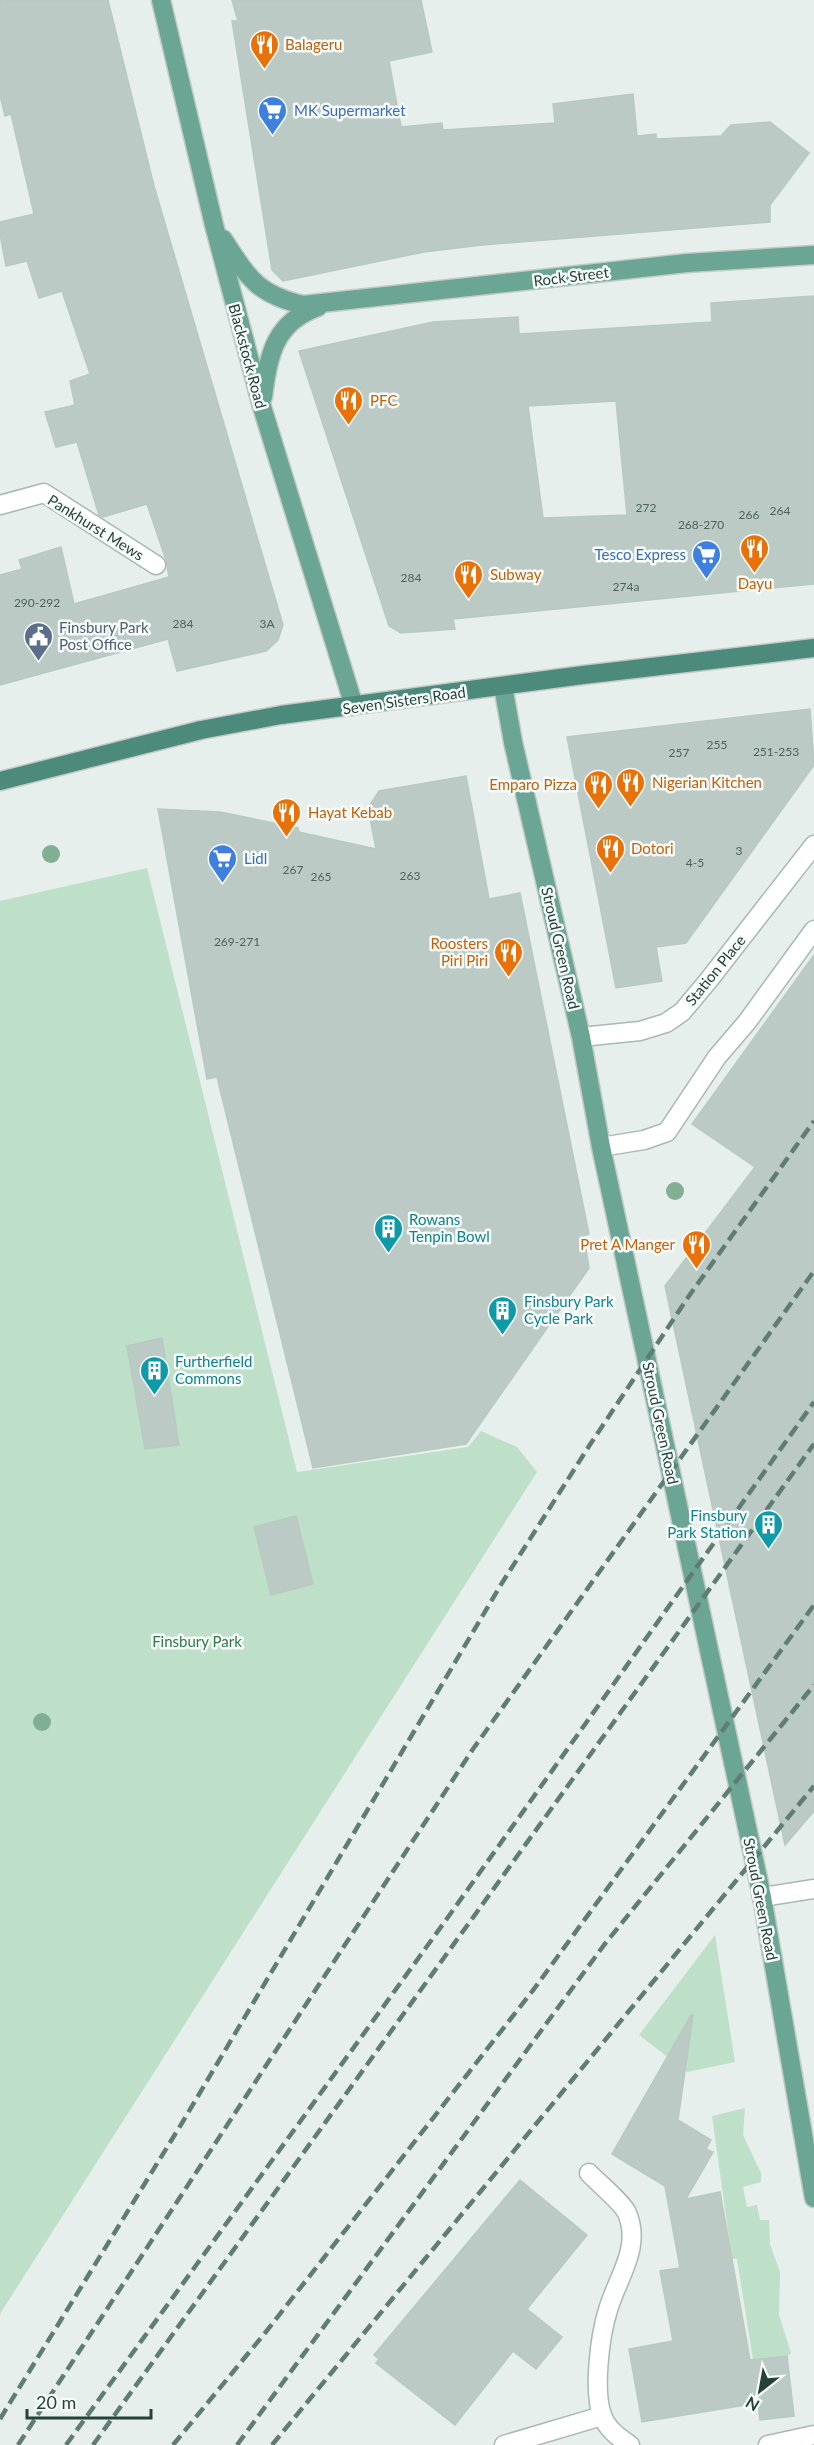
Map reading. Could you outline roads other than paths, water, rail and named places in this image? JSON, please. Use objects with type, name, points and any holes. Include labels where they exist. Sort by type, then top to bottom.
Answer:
[{"type":"highway","name":"Seven Sisters Road","points":[[0,781],[201,729],[281,715],[814,648]]},
{"type":"main road","name":"Blackstock Road","points":[[161,0],[214,225],[262,407],[354,706]]},
{"type":"main road","name":"Rock Street","points":[[214,225],[250,279],[267,294],[303,305],[687,262],[814,255]]},
{"type":"main road","name":"Rock Street","points":[[262,407],[266,372],[279,334],[303,312],[328,303]]},
{"type":"main road","name":"Stroud Green Road","points":[[503,686],[513,742],[581,1037],[602,1148],[762,1897],[814,2198]]},
{"type":"lane","name":"Pankhurst Mews","points":[[0,505],[44,493],[156,565]]},
{"type":"lane","name":"Station Place","points":[[581,1037],[640,1031],[666,1023],[682,1012],[814,845]]},
{"type":"lane","points":[[602,1148],[644,1140],[667,1132],[717,1057],[747,1022],[814,930]]},
{"type":"lane","points":[[762,1897],[814,1889]]},
{"type":"lane","points":[[588,2173],[627,2212],[632,2240],[623,2276],[608,2308],[600,2346],[599,2395],[602,2416],[615,2435],[630,2445]]},
{"type":"lane","points":[[504,2445],[602,2416]]},
{"type":"lane","points":[[768,2445],[814,2435]]},
{"type":"railway","points":[[0,2419],[182,2123],[502,1583],[591,1443],[691,1293],[814,1121]]},
{"type":"railway","points":[[18,2445],[473,1749],[814,1271]]},
{"type":"railway","points":[[66,2445],[446,1920],[814,1402]]},
{"type":"railway","points":[[93,2445],[814,1444]]},
{"type":"railway","points":[[173,2445],[265,2333],[534,1989],[814,1605]]},
{"type":"railway","points":[[237,2445],[604,1945],[814,1685]]},
{"type":"railway","points":[[272,2445],[814,1786]]},
{"type":"place","name":"Balageru","points":[[264,70]]},
{"type":"place","name":"MK Supermarket","points":[[273,136]]},
{"type":"place","name":"PFC","points":[[349,426]]},
{"type":"place","name":"Dayu","points":[[755,574]]},
{"type":"place","name":"Tesco Express","points":[[707,580]]},
{"type":"place","name":"Subway","points":[[469,600]]},
{"type":"place","name":"Finsbury Park Post Office","points":[[38,662]]},
{"type":"place","name":"Nigerian Kitchen","points":[[631,808]]},
{"type":"place","name":"Emparo Pizza","points":[[598,810]]},
{"type":"place","name":"Hayat Kebab","points":[[287,838]]},
{"type":"place","name":"Dotori","points":[[610,874]]},
{"type":"place","name":"Lidl","points":[[223,884]]},
{"type":"place","name":"Roosters Piri Piri","points":[[509,978]]},
{"type":"place","name":"Rowans Tenpin Bowl","points":[[388,1254]]},
{"type":"place","name":"Pret A Manger","points":[[696,1270]]},
{"type":"place","name":"Finsbury Park Cycle Park","points":[[503,1336]]},
{"type":"place","name":"Furtherfield Commons","points":[[154,1396]]},
{"type":"place","name":"Finsbury Park Station","points":[[768,1550]]},
{"type":"park label","name":"Finsbury Park","points":[[197,1641]]}]
